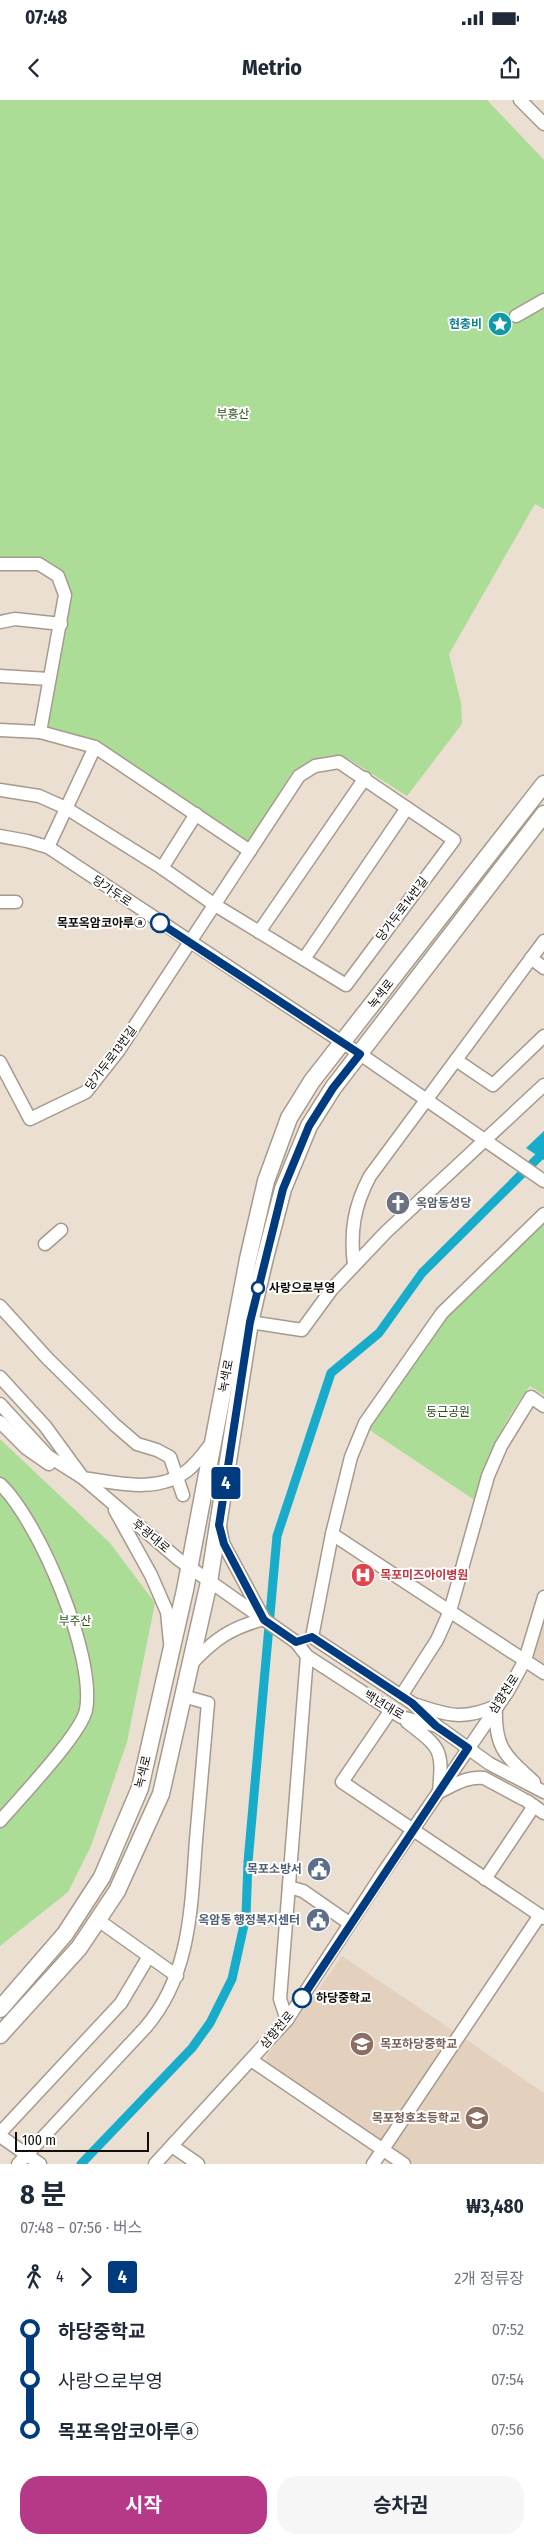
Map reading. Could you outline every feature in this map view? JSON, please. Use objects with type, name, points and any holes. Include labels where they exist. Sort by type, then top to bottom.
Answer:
[{"type":"main road","name":"녹색로","points":[[0,2009],[65,1934],[102,1877],[140,1788],[189,1566],[248,1259],[266,1181],[290,1118],[312,1081],[544,784]]},
{"type":"main road","name":"녹색로","points":[[0,2035],[79,1948],[118,1891],[161,1794],[191,1664],[215,1586],[219,1525],[250,1322],[283,1189],[309,1126],[333,1088],[544,814]]},
{"type":"street","points":[[520,100],[544,124]]},
{"type":"street","points":[[516,316],[544,300]]},
{"type":"street","points":[[0,564],[39,564],[58,576],[65,595],[40,732]]},
{"type":"street","points":[[0,622],[15,620],[61,624]]},
{"type":"street","points":[[0,676],[49,679]]},
{"type":"street","points":[[0,730],[40,732],[95,747],[250,851]]},
{"type":"street","points":[[48,847],[95,747]]},
{"type":"street","name":"당가두로14번길","points":[[339,762],[365,778],[454,840],[346,985],[215,905],[299,776],[315,766],[339,762]]},
{"type":"street","points":[[259,932],[365,778]]},
{"type":"street","points":[[0,790],[39,796],[66,808],[162,868],[215,905],[190,943]]},
{"type":"street","points":[[304,959],[407,808]]},
{"type":"street","points":[[162,868],[196,814]]},
{"type":"street","name":"당가두로","points":[[0,836],[48,847],[360,1054],[544,1181]]},
{"type":"street","points":[[0,902],[16,902]]},
{"type":"street","points":[[354,1265],[352,1229],[358,1200],[370,1176],[544,941]]},
{"type":"street","name":"당가두로13번길","points":[[0,1062],[30,1119],[86,1092],[119,1050],[190,943]]},
{"type":"street","points":[[531,958],[544,968]]},
{"type":"street","points":[[456,1060],[493,1085],[544,1036]]},
{"type":"street","points":[[250,1322],[302,1330],[322,1301],[354,1265],[488,1143],[544,1084]]},
{"type":"street","points":[[296,1642],[312,1637],[332,1534],[351,1457],[370,1415],[442,1312],[544,1214]]},
{"type":"street","points":[[45,1244],[61,1230]]},
{"type":"street","points":[[0,1306],[47,1358],[120,1430],[137,1444],[157,1450],[170,1457],[183,1495]]},
{"type":"street","name":"후광대로","points":[[0,1377],[44,1426],[83,1478]]},
{"type":"street","name":"후광대로","points":[[0,1396],[109,1502],[215,1586],[264,1620]]},
{"type":"street","points":[[544,1406],[530,1397],[501,1446],[488,1476],[450,1611],[407,1700],[446,1715],[473,1715],[496,1706],[495,1726],[499,1743],[512,1760],[544,1791]]},
{"type":"street","name":"후광대로","points":[[0,1404],[48,1456],[83,1478]]},
{"type":"street","name":"후광대로","points":[[0,1422],[26,1448],[44,1462],[83,1478]]},
{"type":"street","points":[[83,1478],[148,1486],[177,1477],[189,1469],[214,1440]]},
{"type":"street","points":[[0,1484],[10,1493],[38,1540],[50,1565],[81,1647],[86,1711],[76,1732],[0,1821]]},
{"type":"street","points":[[109,1502],[151,1575],[168,1612],[171,1652]]},
{"type":"street","points":[[191,1664],[217,1639],[231,1630],[264,1620],[224,1544],[219,1525]]},
{"type":"street","points":[[332,1534],[544,1673]]},
{"type":"street","name":"삼향천로","points":[[155,2164],[287,2020],[349,1923],[468,1748],[525,1660],[544,1597]]},
{"type":"street","name":"백년대로","points":[[264,1620],[296,1642],[307,1656],[396,1714],[436,1726]]},
{"type":"street","name":"백년대로","points":[[312,1637],[407,1700],[436,1726]]},
{"type":"street","points":[[287,2020],[280,1999],[307,1656]]},
{"type":"street","points":[[149,1956],[121,2003],[0,2135],[29,2160],[157,2015],[176,1976],[189,1926],[208,1703],[183,1696]]},
{"type":"street","points":[[372,2164],[542,1917],[342,1782],[396,1714],[433,1743],[440,1754],[442,1762],[438,1792]]},
{"type":"street","points":[[436,1726],[490,1764],[534,1806]]},
{"type":"street","points":[[490,1764],[544,1791]]},
{"type":"street","points":[[438,1792],[467,1778],[478,1777],[484,1778],[534,1806]]},
{"type":"street","points":[[485,1879],[534,1806]]},
{"type":"street","points":[[288,1887],[303,1891],[349,1923]]},
{"type":"street","points":[[98,1920],[176,1976]]},
{"type":"street","points":[[251,2060],[404,2164]]},
{"type":"street","points":[[172,2146],[198,2164]]},
{"type":"shaded area","points":[[544,1617],[544,1669],[535,1663],[534,1654]]},
{"type":"shaded area","name":"목포하당중학교","points":[[342,1956],[455,2032],[380,2143],[266,2065],[267,2055],[296,2021]]},
{"type":"shaded area","name":"목포청호초등학교","points":[[464,2038],[544,2093],[544,2161],[542,2164],[414,2164],[394,2150],[393,2142]]},
{"type":"green space","name":"부흥산","points":[[0,100],[487,100],[544,160],[544,509],[535,504],[449,654],[461,703],[462,724],[407,796],[347,758],[316,760],[292,773],[248,841],[98,742],[46,728],[63,573],[41,557],[0,560]]},
{"type":"green space","name":"둥근공원","points":[[544,1224],[544,1395],[530,1386],[511,1413],[485,1469],[476,1501],[368,1429],[440,1324]]},
{"type":"green space","name":"부주산","points":[[0,1439],[110,1543],[155,1603],[127,1742],[91,1846],[68,1892],[0,1946]]},
{"type":"water","points":[[544,1131],[544,1160],[526,1148]]},
{"type":"waterway","points":[[81,2164],[192,2048],[210,2023],[232,1979],[246,1916],[248,1862],[277,1536],[331,1373],[379,1333],[422,1273],[544,1152]]},
{"type":"bus line","name":"4","points":[[160,923],[360,1054],[333,1088],[309,1126],[283,1189],[250,1322],[219,1525],[224,1544],[264,1620],[296,1642],[312,1637],[412,1703],[436,1726],[468,1748],[349,1923],[302,1998]]},
{"type":"place","name":"현충비","points":[[500,324]]},
{"type":"place","name":"목포옥암코아루ⓐ","points":[[160,923]]},
{"type":"place","name":"옥암동성당","points":[[398,1203]]},
{"type":"place","name":"사랑으로부영","points":[[258,1288]]},
{"type":"place","name":"목포미즈아이병원","points":[[363,1575]]},
{"type":"place","name":"목포소방서","points":[[319,1869]]},
{"type":"place","name":"옥암동 행정복지센터","points":[[318,1920]]},
{"type":"place","name":"하당중학교","points":[[302,1998]]},
{"type":"place","name":"목포하당중학교","points":[[362,2044]]},
{"type":"place","name":"목포청호초등학교","points":[[477,2118]]}]
